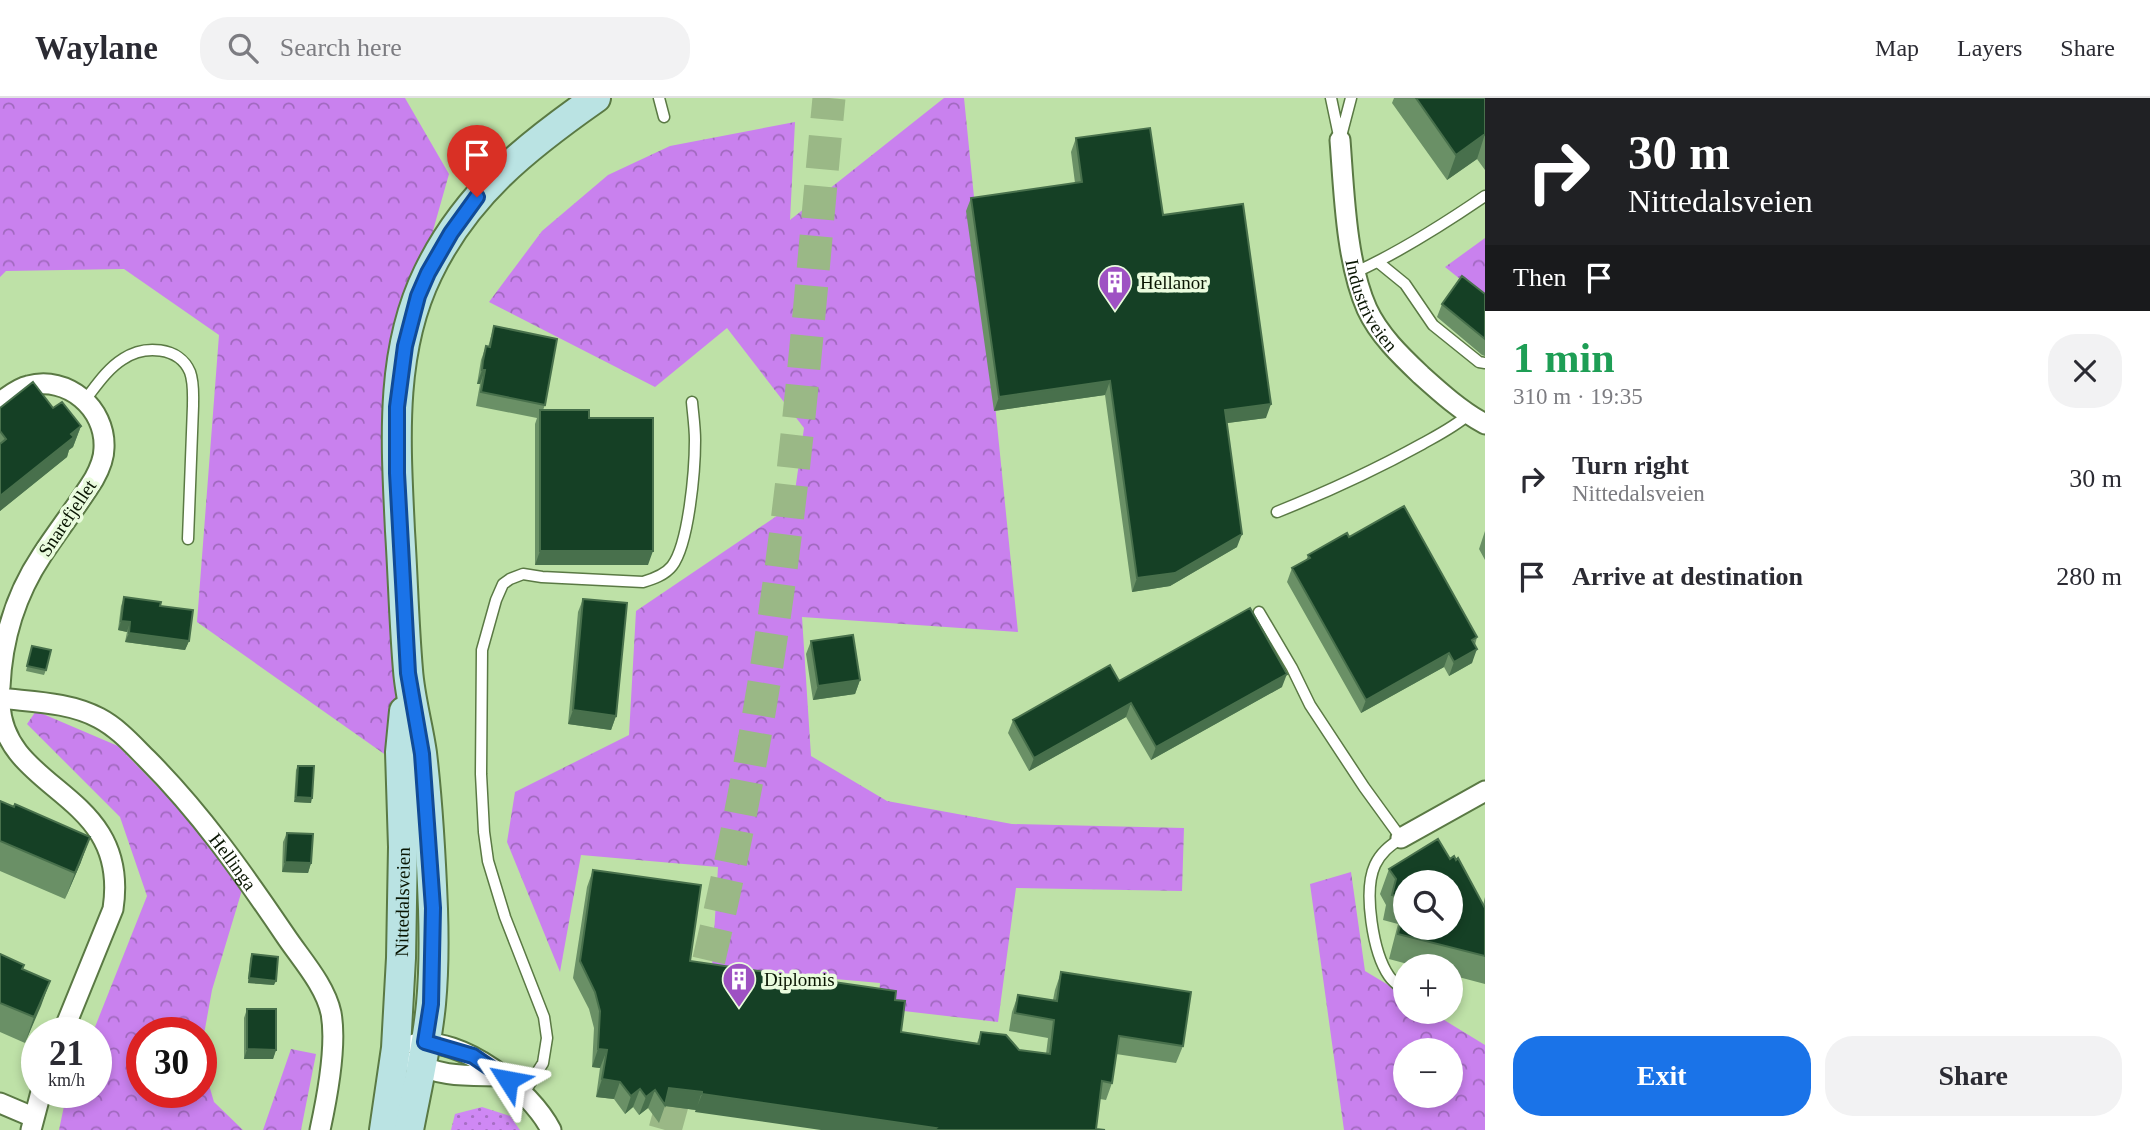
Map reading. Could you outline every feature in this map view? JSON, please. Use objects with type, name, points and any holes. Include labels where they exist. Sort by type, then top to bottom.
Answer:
[{"type":"main road","name":"Nittedalsveien","points":[[409,1130],[431,1004],[433,908],[422,754],[408,673],[397,473],[397,407],[405,346],[418,296],[428,273],[477,197],[536,141],[596,98]]},
{"type":"main road","name":"Nittedalsveien","points":[[384,1130],[396,1048],[401,958],[403,847],[400,752],[408,673]]},
{"type":"street","name":"Industriveien","points":[[1340,140],[1346,216],[1356,272],[1368,309],[1394,349],[1432,384],[1477,419]]},
{"type":"street","points":[[0,402],[27,386],[46,384],[69,390],[85,400]]},
{"type":"street","name":"Snarefjellet","points":[[0,687],[8,628],[28,578],[87,490],[102,459],[102,429],[85,400]]},
{"type":"street","name":"Hellinga","points":[[0,698],[82,710],[115,729],[188,802],[229,855],[308,969],[328,1004],[332,1046],[320,1130]]},
{"type":"street","points":[[0,704],[4,728],[17,752],[89,818],[104,841],[114,868],[113,909],[69,1017]]},
{"type":"street","points":[[1401,838],[1485,790]]},
{"type":"street","points":[[396,1048],[423,1054],[450,1074],[501,1076],[524,1093],[551,1130]]},
{"type":"street","points":[[0,1103],[32,1123]]},
{"type":"lane","points":[[659,98],[664,117]]},
{"type":"lane","points":[[1331,98],[1340,140]]},
{"type":"lane","points":[[1340,140],[1351,98]]},
{"type":"lane","points":[[1356,272],[1446,223],[1485,195]]},
{"type":"lane","points":[[1378,262],[1405,284],[1433,325],[1479,362],[1485,363]]},
{"type":"lane","points":[[85,400],[111,368],[139,351],[151,349],[168,352],[178,357],[186,366],[192,384],[193,406],[188,539]]},
{"type":"lane","points":[[524,1093],[544,1063],[547,1038],[541,1007],[505,916],[488,861],[481,774],[482,650],[496,600],[503,584],[510,579],[523,574],[643,582],[656,578],[671,568],[689,511],[695,440],[692,402]]},
{"type":"lane","points":[[1277,512],[1343,485],[1459,423],[1477,419]]},
{"type":"lane","points":[[1259,612],[1310,705],[1364,788],[1401,838],[1380,855],[1373,867],[1369,898],[1373,930],[1389,976],[1393,980]]},
{"type":"shaded area","points":[[482,1107],[510,1116],[520,1130],[451,1130],[455,1114]]},
{"type":"green space","points":[[0,98],[405,98],[449,174],[421,273],[397,400],[424,782],[197,622],[219,335],[124,269],[6,271],[0,277]]},
{"type":"green space","points":[[944,98],[964,98],[1018,632],[802,617],[811,756],[887,801],[1012,824],[1184,828],[1182,891],[1016,888],[998,1022],[878,1008],[880,983],[712,968],[718,867],[581,855],[560,972],[507,842],[515,792],[629,735],[636,611],[793,505],[804,428],[727,328],[655,387],[489,302],[542,231],[608,175],[670,146],[795,122],[790,220]]},
{"type":"green space","points":[[1485,238],[1485,299],[1445,267]]},
{"type":"green space","points":[[36,711],[118,746],[188,818],[242,890],[212,990],[207,1017],[126,1017],[126,1108],[217,1108],[217,1105],[243,1130],[59,1130],[64,1108],[112,1108],[112,1017],[99,1017],[147,896],[120,817],[27,724]]},
{"type":"green space","points":[[1351,872],[1365,971],[1393,988],[1393,1024],[1451,1024],[1485,1045],[1485,1130],[1344,1130],[1310,884]]},
{"type":"green space","points":[[291,1049],[316,1054],[301,1130],[263,1130]]},
{"type":"building","points":[[1416,98],[1485,98],[1485,134],[1456,155]]},
{"type":"building","name":"Hellanor","points":[[1150,128],[1163,215],[1243,204],[1271,404],[1225,410],[1242,534],[1175,573],[1137,578],[1110,381],[999,397],[971,198],[1082,182],[1076,138]]},
{"type":"building","points":[[1462,276],[1485,294],[1485,339],[1442,304]]},
{"type":"building","points":[[494,326],[557,339],[545,405],[481,392],[485,370],[482,370],[483,361],[486,346],[490,347]]},
{"type":"building","points":[[33,382],[53,408],[62,402],[81,426],[71,434],[74,437],[0,496],[0,444],[6,439],[0,431],[0,408]]},
{"type":"building","points":[[540,410],[589,410],[589,418],[653,418],[653,551],[540,551]]},
{"type":"building","points":[[1404,506],[1477,637],[1472,640],[1477,649],[1454,662],[1449,653],[1366,700],[1292,568],[1310,558],[1308,555],[1347,533],[1349,537]]},
{"type":"building","points":[[124,597],[161,602],[160,606],[193,610],[189,641],[129,633],[130,622],[121,621]]},
{"type":"building","points":[[583,599],[627,603],[616,716],[573,710]]},
{"type":"building","points":[[1250,608],[1287,674],[1156,747],[1131,703],[1034,758],[1013,720],[1110,665],[1119,681]]},
{"type":"building","points":[[853,635],[860,680],[818,686],[811,641]]},
{"type":"building","points":[[32,646],[51,650],[46,670],[27,666]]},
{"type":"building","points":[[298,766],[314,766],[312,798],[296,797]]},
{"type":"building","points":[[0,801],[14,807],[15,804],[90,837],[75,873],[0,841]]},
{"type":"building","points":[[287,833],[313,834],[311,863],[285,862]]},
{"type":"building","points":[[1438,839],[1450,859],[1454,856],[1456,860],[1458,858],[1485,908],[1485,956],[1422,940],[1463,940],[1463,870],[1393,870],[1393,875],[1389,869]]},
{"type":"building","name":"Diplomis","points":[[593,870],[701,885],[690,961],[896,991],[895,1000],[905,1001],[901,1032],[979,1044],[981,1032],[1006,1035],[1019,1050],[1050,1054],[1054,1020],[1015,1013],[1018,995],[1057,1001],[1061,972],[1191,992],[1183,1046],[1119,1036],[1112,1083],[1102,1081],[1096,1129],[1105,1130],[933,1130],[936,1128],[669,1088],[665,1105],[655,1090],[646,1097],[640,1089],[631,1096],[620,1082],[602,1079],[607,1050],[598,1049],[600,1011],[595,992],[580,961]]},
{"type":"building","points":[[0,954],[24,965],[22,969],[50,981],[34,1017],[0,1003]]},
{"type":"building","points":[[252,954],[278,957],[276,981],[249,978]]},
{"type":"building","points":[[247,1009],[276,1009],[276,1050],[247,1049]]},
{"type":"tunnel","points":[[697,1009],[725,891],[749,771],[778,590],[798,422],[829,98]]},
{"type":"tunnel","points":[[665,1130],[683,1065]]},
{"type":"place","name":"Hellanor","points":[[1115,312]]},
{"type":"place","name":"Diplomis","points":[[739,1009]]},
{"type":"route","points":[[477,197],[463,214],[428,273],[411,320],[398,392],[397,473],[408,673],[422,754],[433,908],[431,1004],[425,1042],[473,1056],[508,1080]]}]
